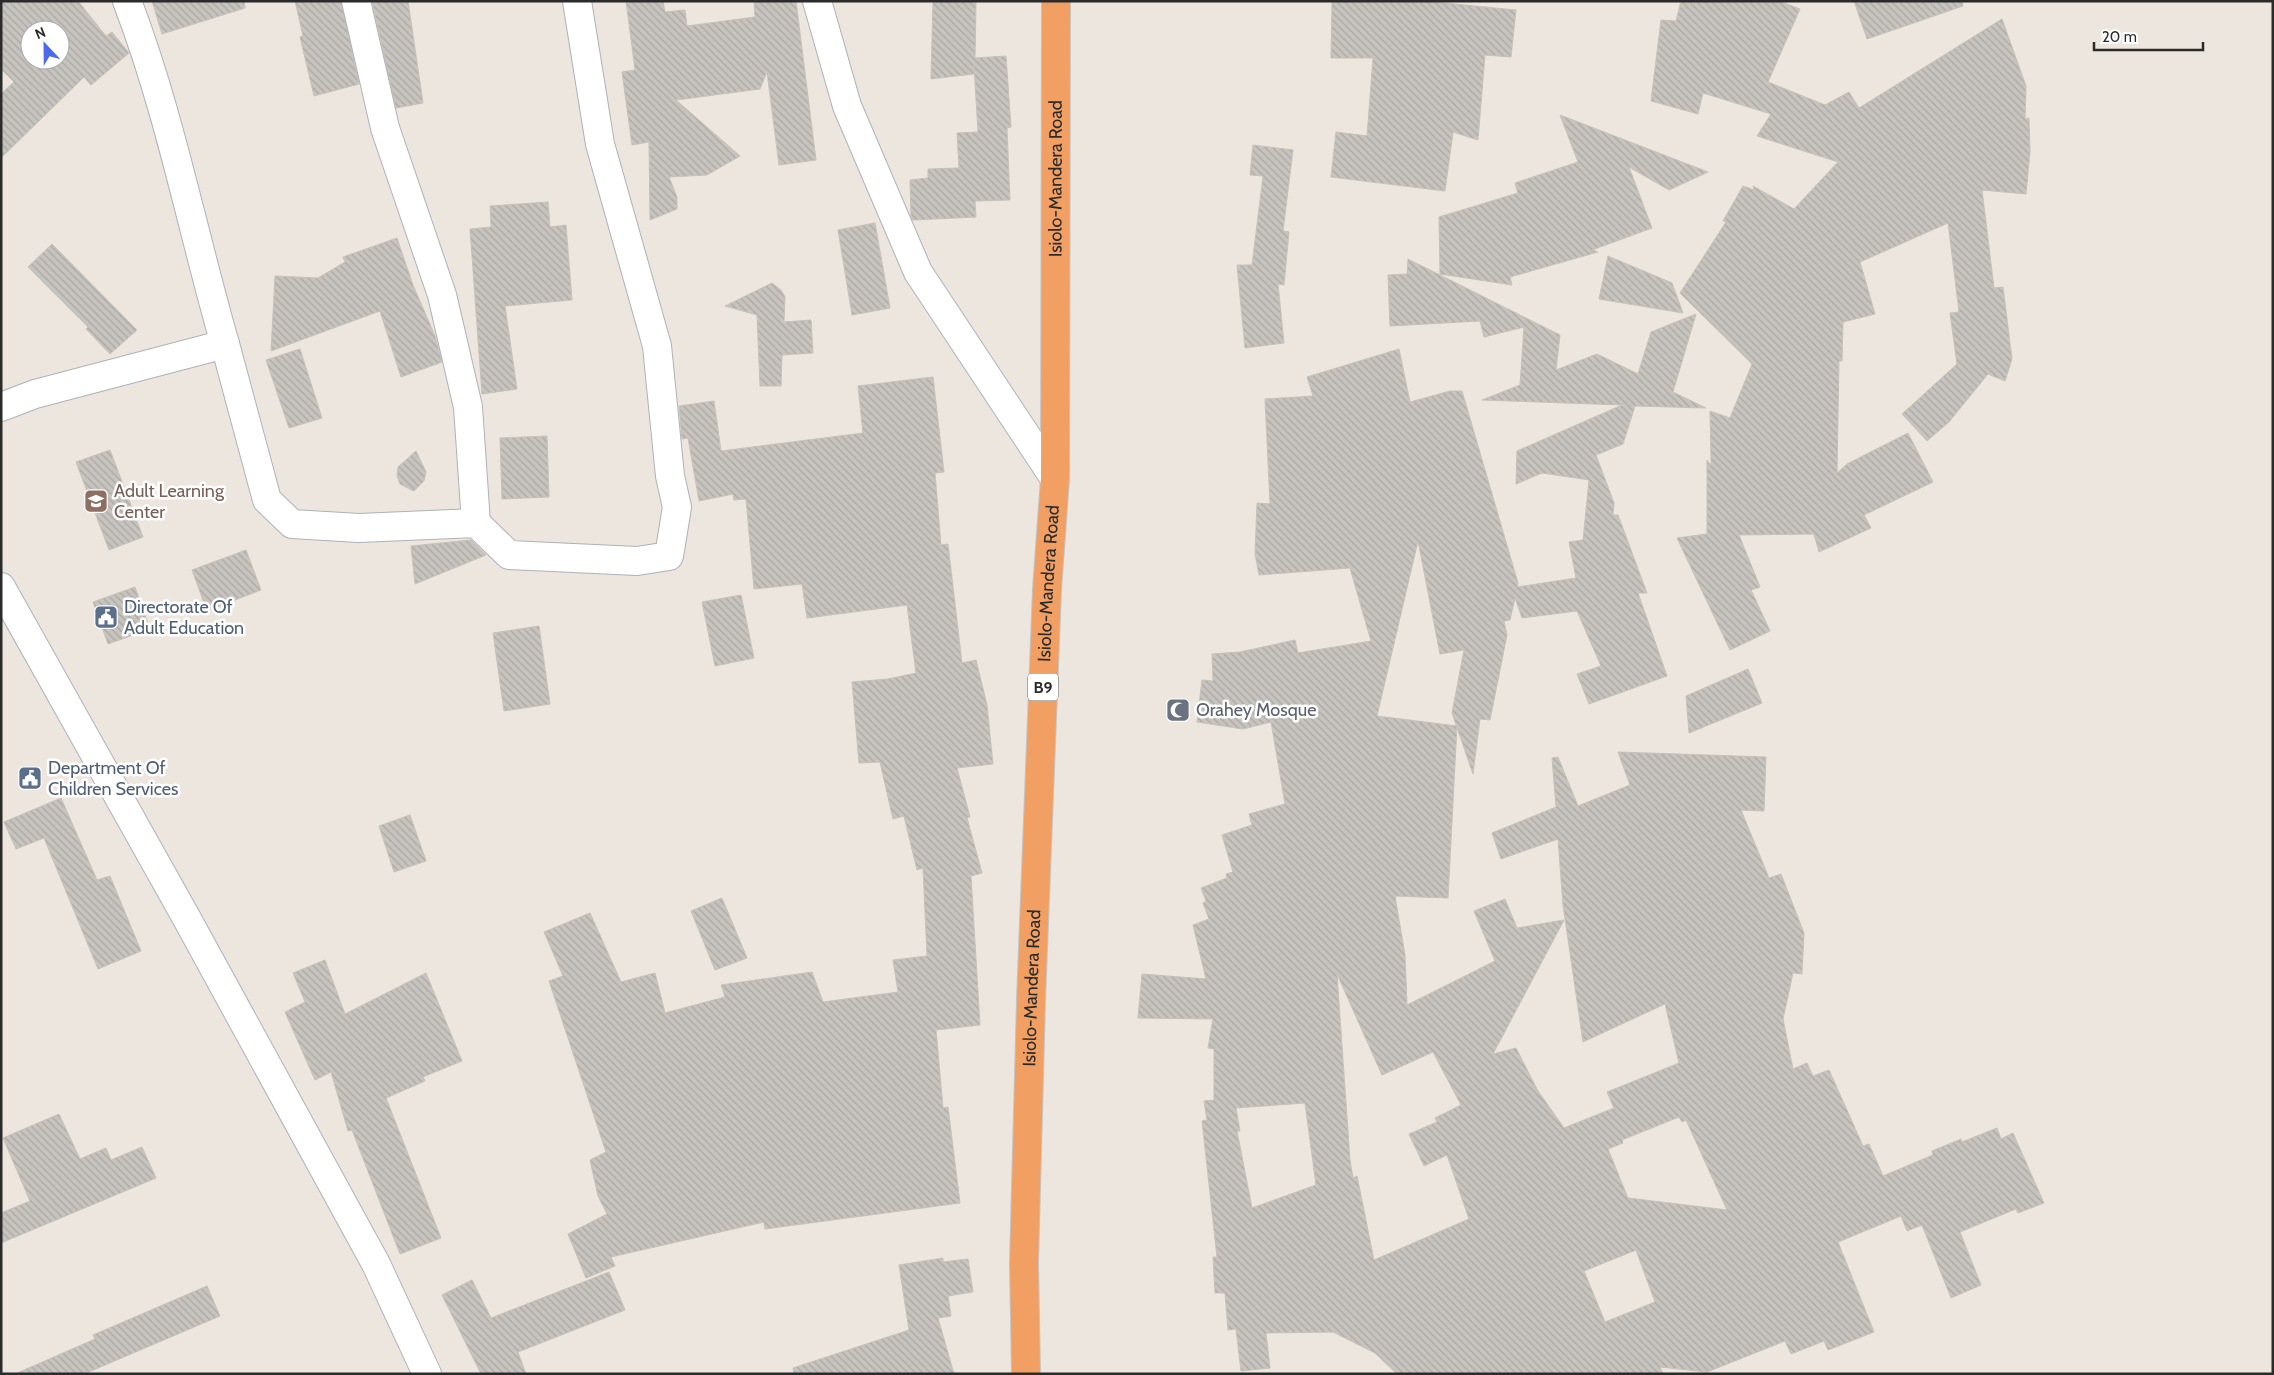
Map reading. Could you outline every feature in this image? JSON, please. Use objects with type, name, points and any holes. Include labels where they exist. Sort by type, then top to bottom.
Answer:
[{"type":"highway","name":"Isiolo-Mandera Road","points":[[1026,1374],[1024,1263],[1031,1000],[1046,589],[1055,479],[1056,1]]},
{"type":"street","points":[[126,1],[144,47],[182,174],[267,500],[292,524],[360,528],[476,524]]},
{"type":"street","points":[[356,1],[385,128],[442,295],[468,407],[476,524],[509,555],[637,561],[669,556],[677,507],[670,476],[657,346],[600,144],[577,1]]},
{"type":"street","points":[[817,1],[847,106],[918,272],[1055,479]]},
{"type":"street","points":[[1,407],[35,394],[225,344]]},
{"type":"street","points":[[1,588],[186,917],[376,1264],[427,1374]]},
{"type":"building","points":[[1,1],[78,1],[106,36],[112,32],[129,53],[91,85],[84,77],[1,158],[1,94],[14,82],[1,69]]},
{"type":"building","points":[[152,1],[244,1],[245,8],[162,34]]},
{"type":"building","points":[[295,1],[341,1],[359,84],[314,96],[300,37],[303,36]]},
{"type":"building","points":[[372,1],[408,1],[423,103],[396,108]]},
{"type":"building","points":[[626,1],[663,1],[665,12],[685,10],[687,26],[755,17],[754,1],[796,1],[816,160],[779,165],[767,72],[760,89],[676,100],[740,156],[707,175],[669,177],[677,197],[677,209],[650,220],[649,142],[632,145],[622,72],[635,70]]},
{"type":"building","points":[[933,1],[976,1],[975,58],[1006,56],[1011,127],[1007,128],[1010,200],[975,201],[976,217],[913,220],[911,216],[910,180],[928,178],[928,169],[959,168],[957,133],[978,132],[974,66],[974,74],[931,79]]},
{"type":"building","points":[[1332,1],[1424,1],[1516,10],[1511,57],[1485,55],[1478,140],[1453,132],[1445,191],[1331,177],[1336,132],[1367,136],[1373,58],[1331,58]]},
{"type":"building","points":[[1681,1],[1779,1],[1800,9],[1768,82],[1825,105],[1849,92],[1859,108],[2002,19],[2026,86],[2025,119],[2029,118],[2030,152],[2026,194],[1982,190],[1994,288],[2003,287],[2012,359],[2005,381],[1988,374],[1949,422],[1927,441],[1902,414],[1957,364],[1950,313],[1959,312],[1948,223],[1860,262],[1875,314],[1843,322],[1842,361],[1839,361],[1837,473],[1847,464],[1908,433],[1933,482],[1864,515],[1871,528],[1819,552],[1814,534],[1739,535],[1760,587],[1751,590],[1770,631],[1730,650],[1677,538],[1707,534],[1707,460],[1711,466],[1710,411],[1730,418],[1752,364],[1680,293],[1726,222],[1723,221],[1743,186],[1754,190],[1753,186],[1794,209],[1838,162],[1757,136],[1771,114],[1703,93],[1698,114],[1651,101],[1661,20],[1676,21]]},
{"type":"building","points":[[1854,1],[1962,1],[1963,6],[1867,39]]},
{"type":"building","points":[[1560,115],[1708,172],[1669,190],[1629,167],[1652,228],[1592,250],[1598,252],[1510,277],[1512,285],[1440,274],[1439,217],[1518,193],[1515,183],[1578,162]]},
{"type":"building","points":[[1253,145],[1293,150],[1283,231],[1289,232],[1284,285],[1278,284],[1284,343],[1245,348],[1237,265],[1252,265],[1263,176],[1250,175]]},
{"type":"building","points":[[548,202],[550,227],[566,225],[572,300],[505,306],[517,389],[482,394],[470,229],[491,227],[490,206]]},
{"type":"building","points":[[875,223],[890,308],[852,315],[838,230]]},
{"type":"building","points":[[397,238],[413,285],[435,336],[442,362],[401,377],[380,311],[271,351],[275,276],[318,278],[345,262],[343,257]]},
{"type":"building","points":[[52,244],[137,330],[110,354],[86,329],[88,327],[28,267]]},
{"type":"building","points":[[1608,256],[1672,283],[1683,313],[1599,299]]},
{"type":"building","points":[[1408,259],[1560,335],[1556,370],[1597,354],[1638,374],[1651,332],[1696,314],[1673,392],[1706,408],[1635,406],[1623,444],[1596,455],[1614,503],[1613,515],[1618,515],[1647,593],[1638,593],[1667,676],[1589,704],[1577,674],[1601,666],[1577,611],[1522,618],[1515,598],[1510,620],[1504,621],[1507,635],[1490,720],[1480,719],[1473,774],[1457,727],[1448,898],[1395,896],[1405,955],[1407,1005],[1495,961],[1474,911],[1505,899],[1517,928],[1564,920],[1493,1054],[1516,1048],[1538,1091],[1564,1128],[1614,1108],[1607,1092],[1679,1063],[1665,1004],[1583,1042],[1563,905],[1558,839],[1501,859],[1492,833],[1556,807],[1552,758],[1558,757],[1578,806],[1630,785],[1618,752],[1766,757],[1764,811],[1741,810],[1769,878],[1781,874],[1804,933],[1802,974],[1793,973],[1783,1019],[1793,1069],[1807,1063],[1813,1076],[1829,1070],[1863,1146],[1869,1144],[1883,1176],[1933,1155],[1932,1151],[1961,1139],[1962,1142],[1997,1128],[2001,1139],[2013,1133],[2044,1203],[2018,1213],[2016,1209],[1960,1232],[1981,1285],[1951,1298],[1922,1225],[1907,1231],[1901,1216],[1838,1242],[1874,1332],[1828,1350],[1824,1341],[1791,1354],[1785,1341],[1707,1372],[1660,1367],[1663,1374],[1397,1374],[1375,1353],[1333,1332],[1266,1333],[1270,1368],[1241,1371],[1236,1329],[1228,1330],[1225,1293],[1215,1293],[1213,1257],[1217,1257],[1202,1121],[1207,1120],[1204,1101],[1214,1100],[1214,1049],[1208,1048],[1213,1019],[1138,1018],[1142,974],[1206,979],[1193,925],[1209,919],[1203,903],[1206,901],[1201,888],[1227,878],[1226,874],[1233,872],[1222,835],[1252,825],[1249,814],[1285,804],[1271,722],[1243,729],[1197,722],[1202,680],[1213,681],[1212,654],[1240,652],[1295,640],[1298,653],[1371,641],[1350,568],[1259,575],[1255,554],[1257,503],[1270,504],[1265,399],[1313,396],[1307,377],[1399,349],[1410,402],[1450,391],[1462,391],[1518,583],[1517,587],[1576,578],[1569,542],[1583,540],[1589,480],[1542,473],[1516,484],[1517,451],[1622,405],[1482,400],[1520,385],[1524,327],[1484,337],[1480,321],[1390,326],[1388,275],[1407,274]],"holes":[[[1418,541],[1440,654],[1464,650],[1452,713],[1456,726],[1377,716]],[[1337,974],[1382,1075],[1433,1052],[1461,1105],[1435,1118],[1437,1122],[1409,1134],[1424,1166],[1447,1155],[1469,1219],[1374,1260],[1357,1176],[1353,1178],[1350,1160]],[[1305,1103],[1316,1185],[1252,1208],[1237,1131],[1240,1131],[1236,1108]],[[1679,1117],[1682,1122],[1686,1120],[1727,1210],[1628,1198],[1608,1149],[1623,1143],[1622,1140]],[[1636,1250],[1655,1302],[1605,1322],[1584,1271]]]},
{"type":"building","points":[[772,283],[781,290],[785,297],[784,322],[811,320],[813,353],[782,355],[781,386],[760,386],[757,315],[725,306]]},
{"type":"building","points":[[300,349],[322,418],[289,428],[266,360]]},
{"type":"building","points":[[933,377],[944,472],[935,473],[941,545],[948,544],[962,663],[976,660],[987,705],[993,764],[957,768],[970,817],[967,818],[982,873],[971,876],[980,1025],[936,1030],[943,1108],[948,1107],[960,1203],[765,1229],[764,1222],[611,1257],[615,1266],[586,1278],[568,1234],[607,1214],[598,1196],[590,1160],[606,1152],[549,981],[563,976],[544,932],[590,913],[621,982],[655,973],[665,1013],[725,997],[721,985],[812,972],[823,1002],[898,992],[893,960],[927,956],[923,868],[917,870],[904,816],[893,819],[880,762],[859,763],[852,682],[888,679],[916,673],[907,605],[807,618],[802,584],[754,589],[746,499],[734,500],[733,494],[699,501],[688,438],[682,439],[679,406],[714,401],[721,451],[863,433],[858,386]]},
{"type":"building","points":[[547,436],[549,497],[502,499],[500,438]]},
{"type":"building","points":[[110,450],[143,537],[109,550],[76,462]]},
{"type":"building","points":[[416,451],[426,472],[424,481],[414,491],[400,484],[397,476],[398,467]]},
{"type":"building","points":[[471,540],[486,555],[415,584],[411,546]]},
{"type":"building","points":[[246,550],[261,590],[207,611],[192,570]]},
{"type":"building","points":[[135,587],[150,629],[108,644],[93,602]]},
{"type":"building","points":[[741,595],[754,658],[715,666],[702,602]]},
{"type":"building","points":[[539,626],[550,704],[504,711],[493,633]]},
{"type":"building","points":[[1748,669],[1762,703],[1689,733],[1686,696]]},
{"type":"building","points":[[61,798],[97,880],[110,876],[141,951],[98,969],[44,838],[16,849],[4,822]]},
{"type":"building","points":[[410,815],[426,861],[394,872],[379,826]]},
{"type":"building","points":[[722,898],[747,958],[715,970],[691,911]]},
{"type":"building","points":[[325,960],[345,1014],[426,973],[462,1061],[423,1077],[425,1081],[386,1098],[441,1238],[400,1254],[352,1130],[348,1131],[331,1072],[315,1080],[285,1012],[305,1002],[293,973]]},
{"type":"building","points":[[59,1114],[80,1159],[106,1148],[111,1160],[142,1147],[156,1178],[1,1243],[1,1213],[30,1201],[3,1138]]},
{"type":"building","points":[[943,1258],[943,1262],[968,1259],[973,1292],[948,1296],[951,1316],[938,1318],[954,1374],[794,1374],[793,1368],[909,1330],[899,1265]]},
{"type":"building","points":[[609,1272],[625,1310],[518,1352],[526,1374],[481,1374],[442,1295],[472,1280],[491,1318]]},
{"type":"building","points":[[207,1286],[220,1316],[84,1374],[15,1374],[95,1339],[93,1335]]},
{"type":"place","name":"Adult Learning Center","points":[[96,501]]},
{"type":"place","name":"Directorate Of Adult Education","points":[[106,617]]},
{"type":"place","name":"Orahey Mosque","points":[[1178,710]]},
{"type":"place","name":"Department Of Children Services","points":[[30,778]]}]
